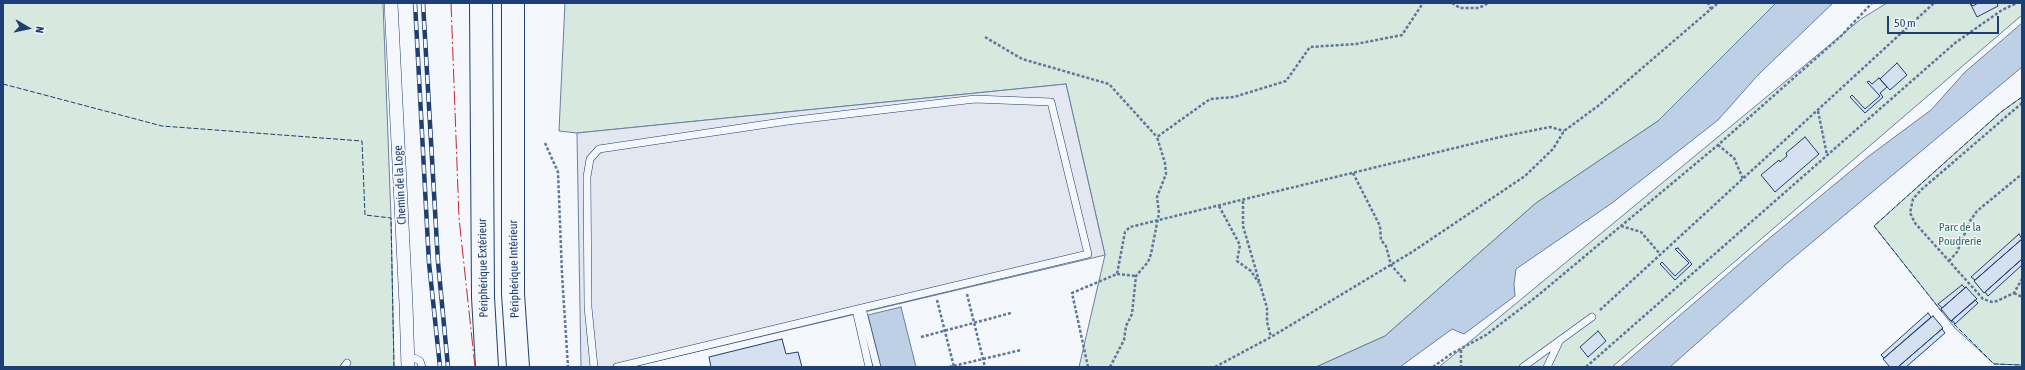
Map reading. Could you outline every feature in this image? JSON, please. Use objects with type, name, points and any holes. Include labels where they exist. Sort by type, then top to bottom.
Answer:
[{"type":"highway","name":"Périphérique Extérieur","points":[[481,3],[483,297],[487,367]]},
{"type":"highway","name":"Périphérique Intérieur","points":[[513,3],[513,294],[518,367]]},
{"type":"street","name":"Chemin de la Loge","points":[[391,3],[406,304],[407,362]]},
{"type":"lane","points":[[594,367],[588,300],[587,177],[590,159],[598,148],[788,121],[975,99],[1051,102],[1088,254],[617,367]]},
{"type":"lane","points":[[859,309],[869,367]]},
{"type":"lane","points":[[859,309],[877,367]]},
{"type":"lane","points":[[1523,367],[1592,317]]},
{"type":"lane","points":[[1547,367],[1559,341]]},
{"type":"lane","points":[[407,362],[414,358],[420,362],[422,367]]},
{"type":"path","points":[[1157,137],[1210,99],[1234,97],[1286,81],[1310,47],[1356,44],[1402,35],[1423,3]]},
{"type":"path","points":[[1452,3],[1460,8],[1479,8],[1488,3]]},
{"type":"path","points":[[1708,3],[1711,9]]},
{"type":"path","points":[[1215,367],[1271,337],[1390,265],[1476,211],[1525,176],[1553,149],[1564,131],[1598,106],[1718,3]]},
{"type":"path","points":[[1433,367],[1451,354],[1461,350],[1486,335],[1536,297],[1718,145],[1840,36],[1872,3]]},
{"type":"path","points":[[1592,317],[1934,3]]},
{"type":"path","points":[[1586,367],[1955,43],[2002,10],[2017,3]]},
{"type":"path","points":[[985,37],[1022,59],[1108,84],[1157,137],[1165,163],[1166,174],[1157,197],[1158,221],[1148,262],[1136,276],[1132,314],[1126,326],[1124,340],[1110,367]]},
{"type":"path","points":[[2022,103],[1913,199],[1910,207],[1912,217],[1983,299],[1992,302],[2014,293],[2022,279]]},
{"type":"path","points":[[1818,110],[1827,155]]},
{"type":"path","points":[[1117,274],[1125,232],[1130,227],[1550,127],[1564,131]]},
{"type":"path","points":[[545,143],[558,172],[562,274],[568,367]]},
{"type":"path","points":[[1718,145],[1734,158],[1743,179]]},
{"type":"path","points":[[1353,173],[1380,226],[1380,240],[1386,246],[1390,265],[1406,282]]},
{"type":"path","points":[[1949,261],[1958,252],[1970,221],[1978,211],[2022,174]]},
{"type":"path","points":[[1243,201],[1243,226],[1267,308],[1267,322],[1271,337]]},
{"type":"path","points":[[1219,206],[1240,245],[1236,261],[1251,271],[1261,286]]},
{"type":"path","points":[[1621,226],[1641,232],[1660,254]]},
{"type":"path","points":[[1088,367],[1072,293],[1117,274],[1136,276]]},
{"type":"path","points":[[965,284],[985,367]]},
{"type":"path","points":[[939,290],[937,299],[954,366]]},
{"type":"path","points":[[2014,293],[2022,297]]},
{"type":"path","points":[[921,337],[1011,313]]},
{"type":"path","points":[[949,367],[1021,350]]},
{"type":"path","points":[[1461,350],[1462,367]]},
{"type":"green space","points":[[3,3],[383,3],[391,218],[394,367],[3,367]]},
{"type":"green space","points":[[565,3],[1776,3],[1658,121],[1536,203],[1385,336],[1316,367],[1079,367],[1105,255],[1066,84],[577,133],[559,131]]},
{"type":"green space","points":[[1887,3],[2022,3],[2022,15],[1612,367],[1439,367],[1861,19]]},
{"type":"green space","name":"Parc de la Poudrerie","points":[[2022,97],[2022,365],[1994,364],[1954,327],[1874,226],[2001,112]]},
{"type":"shaded area","points":[[1066,84],[1105,255],[632,367],[581,367],[577,133]]},
{"type":"water","points":[[1776,3],[1833,3],[1759,74],[1718,120],[1612,203],[1516,269],[1514,284],[1515,296],[1464,334],[1452,329],[1400,367],[1316,367],[1385,336],[1536,203],[1658,121]]},
{"type":"water","points":[[2022,23],[2022,67],[1786,264],[1670,367],[1620,367],[1766,241],[1869,156],[1931,110],[1965,72]]},
{"type":"water","points":[[901,307],[916,367],[881,367],[868,315]]},
{"type":"building","points":[[1970,3],[1973,6],[1978,3],[1997,3],[1998,6],[1977,17]]},
{"type":"building","points":[[1897,63],[1907,75],[1890,90],[1880,79]]},
{"type":"building","points":[[1879,78],[1887,87],[1880,93],[1883,97],[1865,113],[1850,97],[1852,95],[1865,109],[1880,96],[1867,82],[1869,81],[1872,84]]},
{"type":"building","points":[[1805,137],[1819,154],[1775,192],[1761,175],[1779,160],[1780,162],[1787,156],[1786,153]]},
{"type":"building","points":[[2019,234],[2022,239],[1975,280],[1971,277]]},
{"type":"building","points":[[2022,239],[2022,259],[1984,293],[1974,281]]},
{"type":"building","points":[[1678,248],[1692,264],[1675,280],[1660,264],[1662,262],[1675,276],[1689,263],[1675,249]]},
{"type":"building","points":[[2022,259],[2022,265],[1988,296],[1985,292]]},
{"type":"building","points":[[1962,285],[1965,288],[1942,308],[1938,304]]},
{"type":"building","points":[[1966,287],[1977,299],[1951,321],[1941,309]]},
{"type":"building","points":[[1975,300],[1978,303],[1955,324],[1952,320]]},
{"type":"building","points":[[1928,313],[1931,317],[1884,358],[1881,355]]},
{"type":"building","points":[[1933,316],[1943,328],[1898,367],[1890,367],[1883,359]]},
{"type":"building","points":[[1942,329],[1945,333],[1906,367],[1898,367]]},
{"type":"building","points":[[1598,331],[1606,341],[1588,357],[1580,347]]},
{"type":"building","points":[[782,339],[786,354],[798,352],[802,367],[711,367],[709,357]]},
{"type":"railway","points":[[415,3],[429,263],[440,367]]},
{"type":"railway","points":[[423,3],[438,262],[448,367]]},
{"type":"fence","points":[[3,84],[162,126],[362,141],[365,215],[391,218],[394,367]]},
{"type":"fence","points":[[1942,312],[1874,226],[2001,112],[2022,97]]},
{"type":"fence","points":[[1949,319],[1994,364],[2022,365]]},
{"type":"power","points":[[451,3],[459,218],[475,367]]}]
